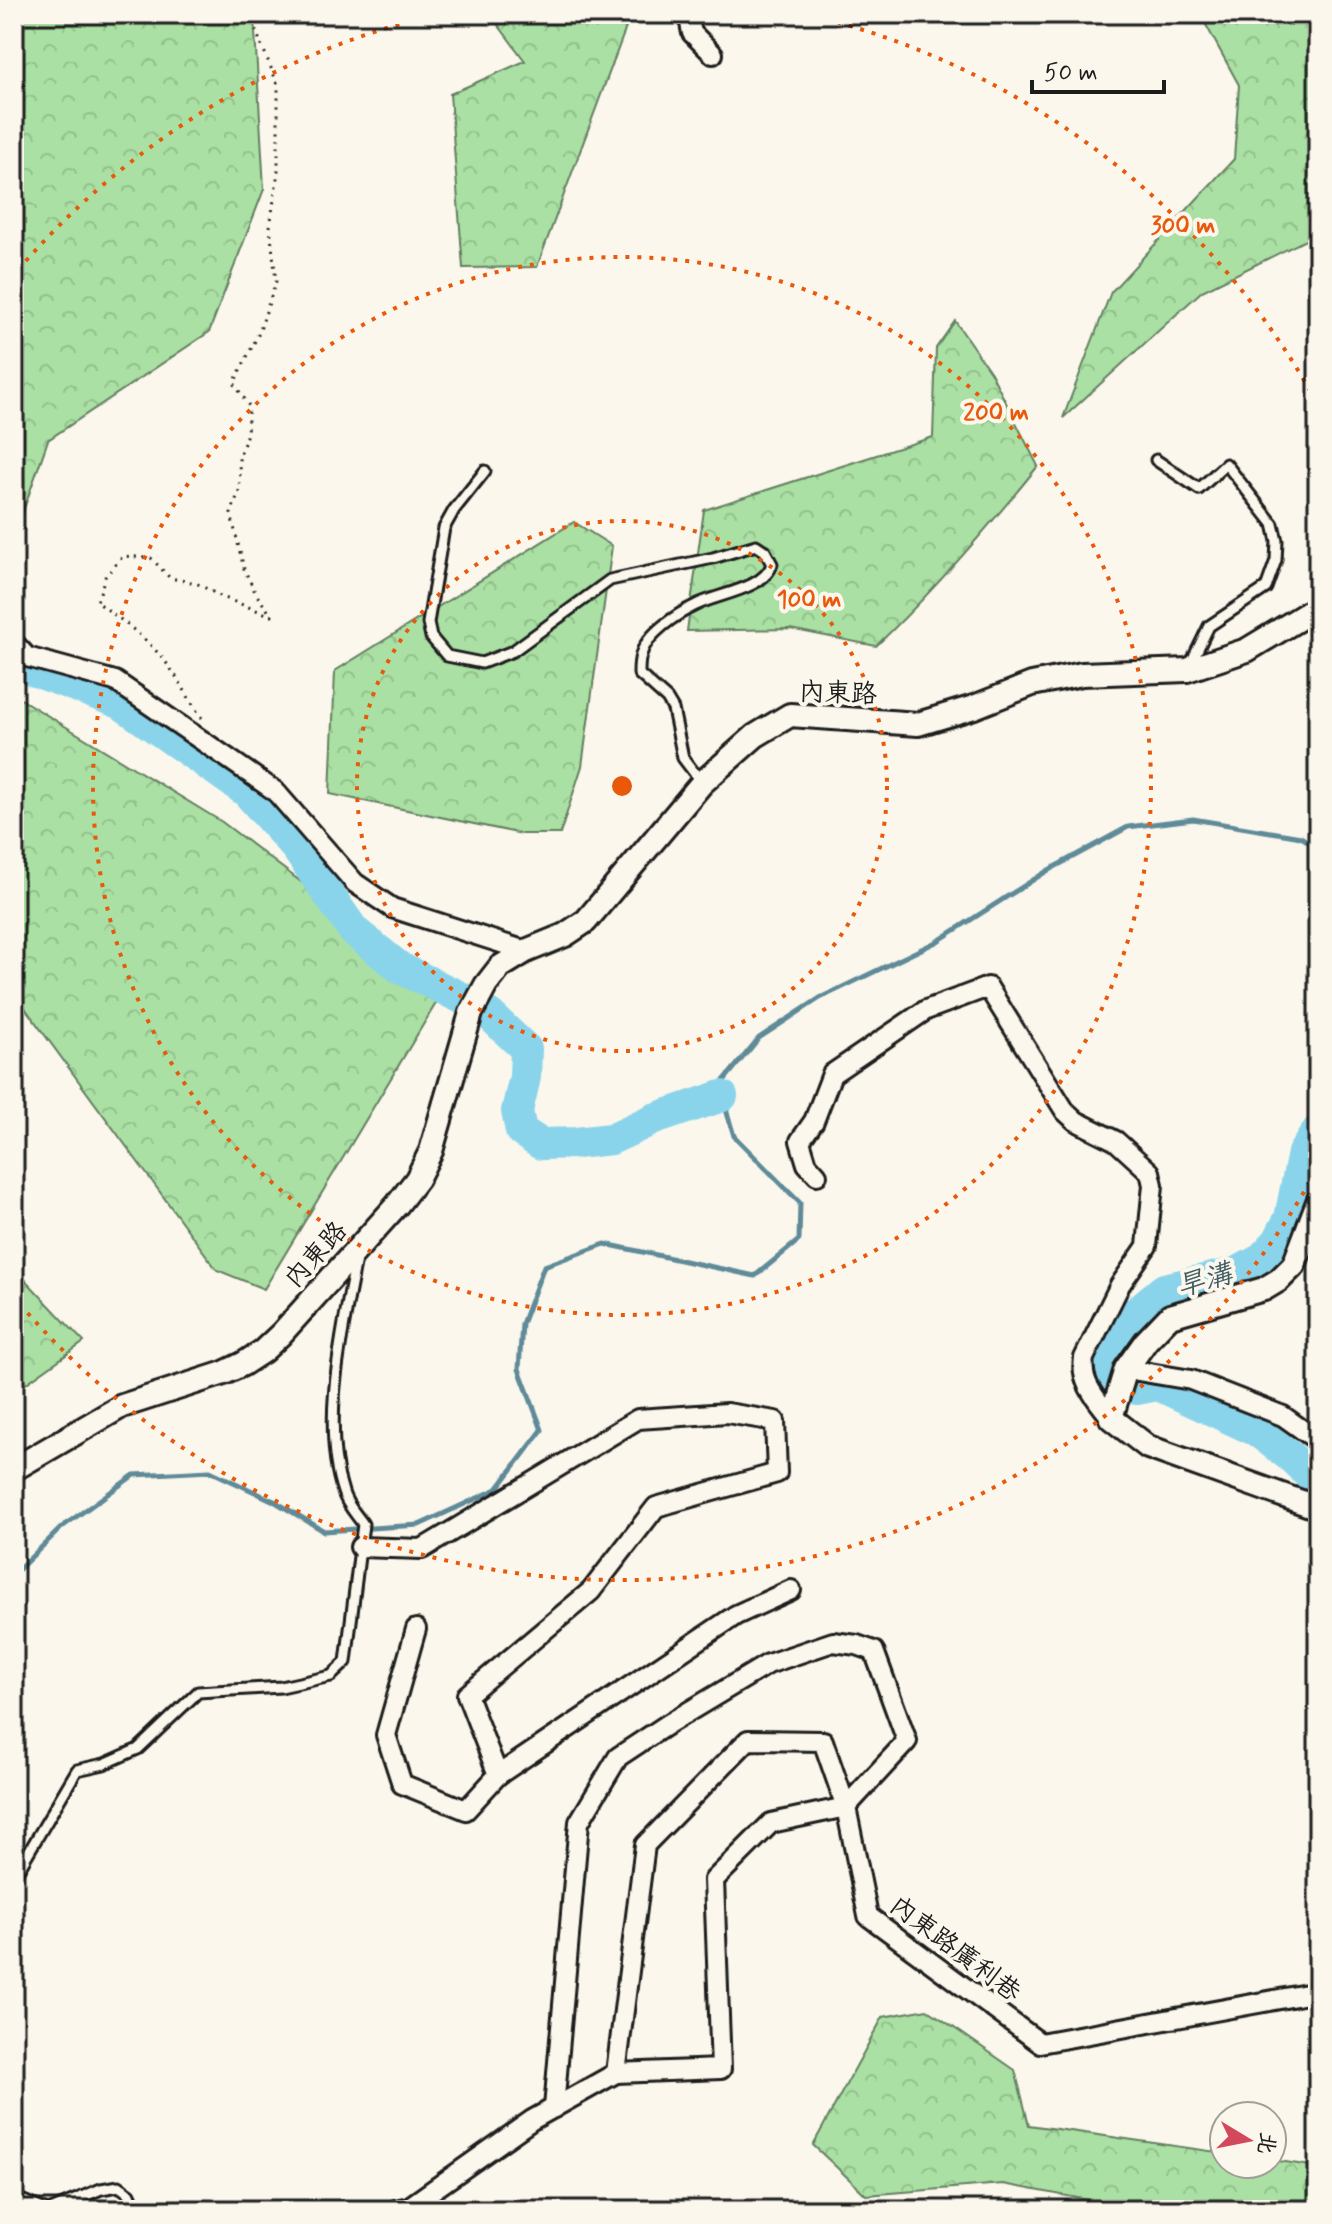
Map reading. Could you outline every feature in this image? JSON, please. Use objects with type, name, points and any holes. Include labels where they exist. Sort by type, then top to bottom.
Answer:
[{"type":"street","points":[[688,14],[692,33],[713,54]]},
{"type":"street","name":"內東路","points":[[14,1469],[122,1406],[243,1364],[281,1334],[417,1179],[431,1151],[476,1003],[500,967],[526,951],[565,935],[586,921],[702,783],[755,736],[790,715],[918,724],[974,707],[1032,684],[1082,674],[1187,670],[1247,650],[1318,607]]},
{"type":"street","points":[[14,643],[27,657],[115,681],[275,791],[355,883],[392,908],[526,951]]},
{"type":"street","points":[[817,1175],[807,1164],[800,1141],[814,1121],[832,1074],[926,1010],[988,987],[1065,1111],[1076,1121],[1116,1141],[1150,1172],[1153,1185],[1147,1246],[1120,1285],[1084,1358],[1082,1370],[1085,1382],[1111,1418],[1148,1447],[1318,1508]]},
{"type":"street","points":[[1111,1418],[1126,1369],[1146,1341],[1170,1316],[1264,1289],[1279,1280],[1294,1265],[1318,1202]]},
{"type":"street","points":[[1126,1369],[1191,1380],[1283,1416],[1318,1441]]},
{"type":"street","points":[[360,1547],[422,1549],[638,1419],[727,1413],[775,1421],[777,1473],[656,1507],[591,1591],[467,1695],[498,1775]]},
{"type":"street","points":[[416,1629],[386,1735],[402,1784],[466,1810],[498,1775],[736,1615],[791,1590]]},
{"type":"street","points":[[396,2210],[409,2207],[532,2120],[554,2108],[616,2073],[721,2069],[714,1880],[771,1823],[846,1807],[907,1741],[874,1651],[833,1642],[768,1664],[618,1757],[579,1822],[554,2108]]},
{"type":"street","name":"內東路廣利巷","points":[[616,2073],[645,1845],[748,1740],[823,1741],[846,1807],[868,1916],[1040,2043],[1318,1992]]},
{"type":"lane","points":[[1156,460],[1199,489],[1226,464],[1273,524],[1277,541],[1276,560],[1266,588],[1209,626],[1187,670]]},
{"type":"lane","points":[[485,471],[444,528],[428,623],[431,637],[440,649],[457,660],[482,663],[513,651],[610,580],[713,558],[756,545],[765,551],[772,564],[770,571],[759,581],[696,605],[656,632],[641,652],[639,674],[667,699],[673,709],[683,758],[702,783]]},
{"type":"lane","points":[[14,1877],[77,1770],[104,1764],[138,1749],[198,1692],[281,1687],[331,1676],[346,1662],[363,1524],[344,1496],[332,1446],[340,1347],[357,1249]]},
{"type":"lane","points":[[51,2210],[101,2189],[119,2186],[130,2194],[137,2210]]},
{"type":"lane","points":[[14,2197],[45,2210]]},
{"type":"path","points":[[205,743],[207,723],[189,702],[177,677],[161,655],[142,634],[97,602],[105,577],[123,556],[151,558],[170,578],[196,583],[222,597],[272,616],[256,594],[244,569],[231,514],[240,488],[239,460],[247,433],[249,406],[234,383],[259,333],[276,281],[270,227],[278,172],[278,85],[249,14]]},
{"type":"green space","points":[[14,14],[254,14],[264,189],[209,332],[48,440],[14,537]]},
{"type":"green space","points":[[490,14],[631,14],[537,267],[463,268],[450,94],[525,61]]},
{"type":"green space","points":[[1200,14],[1314,14],[1318,18],[1318,234],[1202,291],[1063,418],[1111,292],[1234,159],[1239,85]]},
{"type":"green space","points":[[955,321],[991,373],[1038,466],[980,536],[876,646],[790,629],[687,631],[704,510],[933,437],[936,348]]},
{"type":"green space","points":[[574,522],[612,546],[582,766],[560,834],[522,834],[330,794],[335,671]]},
{"type":"green space","points":[[14,695],[222,822],[444,990],[264,1289],[217,1270],[14,993]]},
{"type":"green space","points":[[14,1268],[84,1342],[14,1392]]},
{"type":"green space","points":[[927,2009],[1015,2070],[1029,2125],[1208,2151],[1208,2180],[1288,2180],[1288,2162],[1318,2167],[1318,2210],[1142,2210],[1003,2184],[866,2195],[813,2145],[883,2017]]},
{"type":"waterway","points":[[14,663],[120,703],[247,792],[297,849],[354,931],[400,968],[490,1015],[526,1049],[525,1077],[517,1111],[521,1131],[541,1144],[611,1139],[654,1119],[722,1096]]},
{"type":"waterway","points":[[14,1574],[62,1527],[134,1475],[210,1471],[274,1501],[324,1531],[419,1525],[497,1489],[542,1430],[519,1369],[522,1324],[544,1266],[605,1244],[755,1276],[799,1240],[800,1203],[734,1136],[722,1096],[722,1083],[759,1038],[820,998],[938,941],[1047,871],[1128,827],[1193,819],[1301,837],[1318,848]]},
{"type":"waterway","name":"旱溝","points":[[1318,1130],[1303,1153],[1290,1218],[1278,1241],[1260,1260],[1238,1272],[1164,1289],[1130,1317],[1109,1351],[1104,1367],[1109,1383],[1137,1389],[1158,1385],[1257,1431],[1318,1483]]}]
